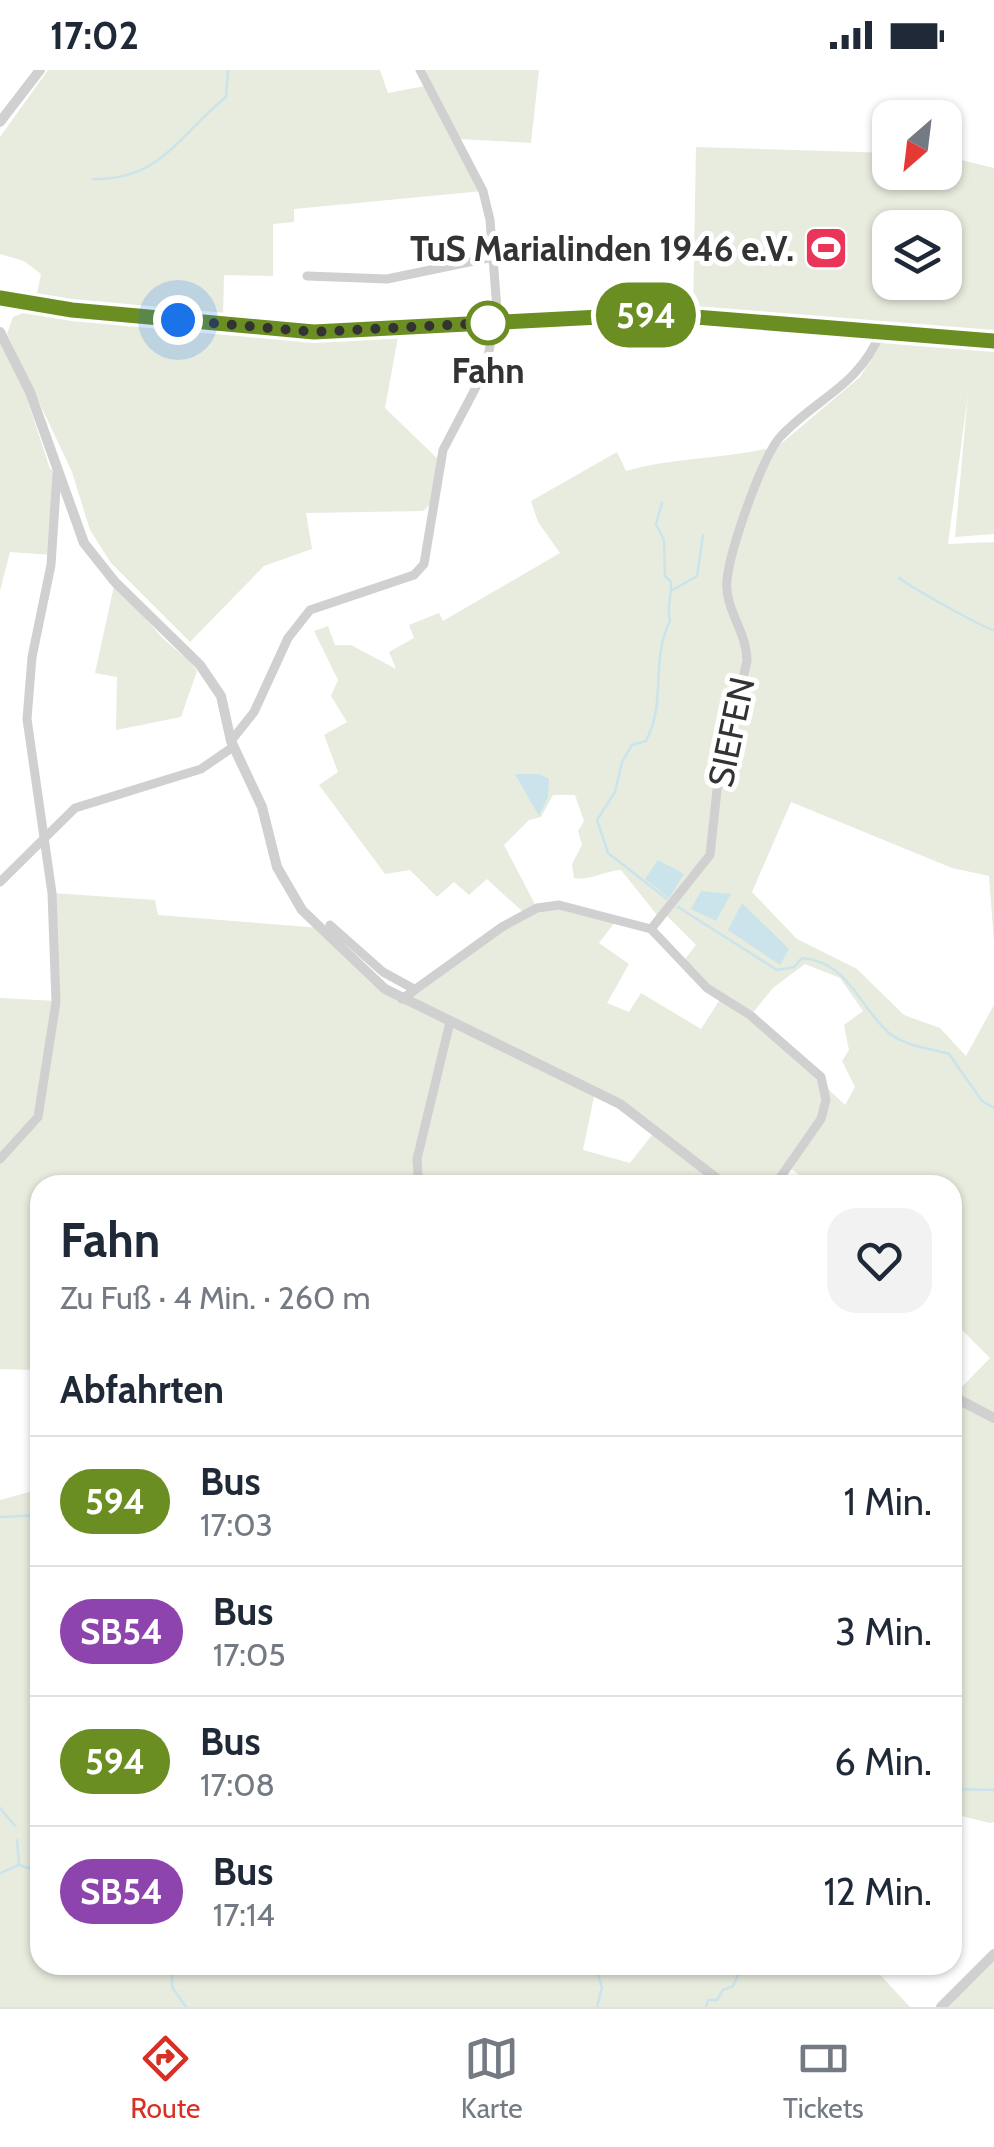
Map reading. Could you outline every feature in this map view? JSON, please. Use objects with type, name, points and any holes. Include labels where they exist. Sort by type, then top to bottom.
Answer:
[{"type":"main road","points":[[0,298],[72,310],[314,332],[658,314],[994,342]]},
{"type":"street","points":[[0,122],[40,70]]},
{"type":"street","points":[[0,882],[75,808],[201,769],[232,744],[254,712],[288,638],[310,610],[414,575],[424,564],[443,450],[486,368],[496,322],[482,191],[420,70]]},
{"type":"street","points":[[307,276],[387,278],[492,257]]},
{"type":"street","points":[[0,332],[24,376],[84,543],[115,582],[200,665],[220,696],[232,744],[262,807],[277,868],[292,898],[377,982],[402,998],[620,1104],[712,1175]]},
{"type":"street","name":"SIEFEN","points":[[651,929],[710,856],[725,747],[746,661],[745,639],[729,602],[727,579],[770,453],[783,434],[858,374],[881,332]]},
{"type":"street","points":[[0,1159],[38,1118],[56,1002],[56,943],[27,719],[32,657],[51,565],[58,471]]},
{"type":"street","points":[[402,998],[537,908],[559,904],[651,929],[706,988],[750,1015],[821,1078],[826,1100],[821,1119],[782,1175]]},
{"type":"street","points":[[335,925],[383,972],[414,989]]},
{"type":"street","points":[[418,1175],[417,1160],[450,1022]]},
{"type":"street","points":[[962,1401],[994,1418]]},
{"type":"street","points":[[942,2007],[994,1954]]},
{"type":"shaded area","points":[[48,70],[380,70],[388,93],[430,85],[426,70],[539,70],[531,143],[459,139],[483,191],[294,209],[294,222],[273,224],[273,276],[224,275],[223,317],[215,320],[41,301],[37,294],[41,274],[24,261],[0,254],[0,137]]},
{"type":"shaded area","points":[[696,147],[872,152],[872,190],[962,190],[962,160],[994,168],[994,534],[955,537],[968,394],[948,544],[994,542],[994,942],[989,876],[952,868],[791,802],[752,892],[797,939],[857,969],[904,1015],[940,1028],[966,1056],[994,1005],[994,1822],[990,1823],[962,1816],[962,1387],[990,1358],[962,1330],[962,1175],[799,1175],[788,1166],[782,1175],[30,1175],[30,1370],[0,1369],[0,998],[56,1001],[52,893],[155,900],[158,915],[321,928],[402,998],[524,913],[487,879],[469,895],[454,882],[437,897],[410,870],[385,874],[319,785],[338,772],[324,735],[347,722],[331,696],[338,680],[314,631],[328,626],[335,645],[351,645],[396,669],[389,652],[414,638],[409,625],[439,613],[443,621],[560,553],[538,522],[531,501],[617,452],[626,471],[765,449],[770,453],[860,377],[876,352],[881,333],[693,316]],"holes":[[[553,795],[575,795],[584,821],[578,831],[582,845],[572,864],[574,878],[621,870],[657,915],[670,899],[664,913],[696,945],[682,963],[721,998],[701,1029],[641,993],[629,1012],[607,1003],[629,964],[599,943],[615,922],[551,905],[537,908],[504,845],[529,820],[541,817]],[[805,964],[840,978],[863,1011],[844,1025],[849,1050],[842,1061],[855,1087],[845,1105],[751,1015],[773,988]],[[595,1092],[655,1131],[630,1163],[583,1150]]]},
{"type":"shaded area","points":[[29,311],[319,336],[398,337],[385,408],[440,461],[435,500],[423,511],[306,513],[312,549],[264,566],[190,642],[111,563],[90,530],[72,472],[7,334],[13,317]]},
{"type":"shaded area","points":[[0,341],[20,377],[50,469],[57,471],[52,555],[10,552],[0,591]]},
{"type":"shaded area","points":[[114,586],[197,671],[181,717],[116,730],[117,677],[95,673]]},
{"type":"shaded area","points":[[30,1492],[30,1975],[880,1975],[910,2007],[0,2007],[0,1500]]},
{"type":"shaded area","points":[[994,1954],[994,2007],[941,2007]]},
{"type":"water","points":[[515,774],[539,774],[549,779],[548,797],[539,816]]},
{"type":"water","points":[[658,860],[684,874],[669,898],[645,879]]},
{"type":"water","points":[[701,891],[731,894],[716,921],[691,909]]},
{"type":"water","points":[[742,903],[789,949],[780,965],[728,930]]},
{"type":"waterway","points":[[93,179],[136,172],[167,153],[226,97],[228,70]]},
{"type":"waterway","points":[[662,503],[656,524],[664,540],[665,576],[671,587],[670,621],[661,651],[656,711],[646,741],[632,745],[622,762],[615,792],[597,820],[608,853],[667,899]]},
{"type":"waterway","points":[[671,591],[697,576],[703,535]]},
{"type":"waterway","points":[[899,578],[994,630]]},
{"type":"waterway","points":[[678,907],[777,970],[794,967],[802,958],[831,968],[852,987],[889,1033],[910,1044],[949,1054],[982,1101],[994,1108]]},
{"type":"waterway","points":[[0,1517],[30,1516]]},
{"type":"waterway","points":[[962,1789],[994,1790]]},
{"type":"waterway","points":[[0,1808],[15,1826]]},
{"type":"waterway","points":[[17,1840],[19,1863]]},
{"type":"waterway","points":[[0,1873],[19,1865],[30,1869]]},
{"type":"waterway","points":[[172,1975],[172,1987],[186,2007]]},
{"type":"waterway","points":[[597,2007],[602,1987],[598,1975]]},
{"type":"waterway","points":[[706,2007],[708,2000],[717,2000],[723,1990],[733,1986],[738,1975]]},
{"type":"bus line","name":"594","points":[[0,298],[72,310],[314,332],[658,314],[994,341]]},
{"type":"place","name":"TuS Marialinden 1946 e.V.","points":[[826,248]]},
{"type":"place","name":"Fahn","points":[[488,323]]},
{"type":"route","points":[[178,320],[314,332],[488,323]]}]
